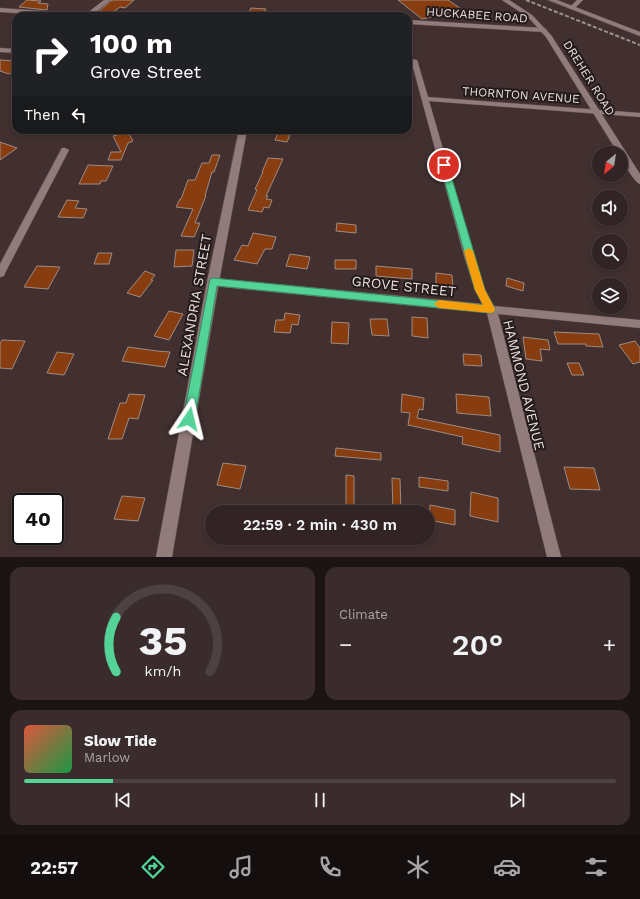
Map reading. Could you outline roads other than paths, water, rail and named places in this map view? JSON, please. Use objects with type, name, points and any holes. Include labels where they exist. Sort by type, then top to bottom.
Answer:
[{"type":"street","points":[[92,12],[108,0]]},
{"type":"street","name":"DREHER ROAD","points":[[505,0],[530,16],[544,30],[640,181]]},
{"type":"street","points":[[550,0],[640,34]]},
{"type":"street","points":[[572,8],[580,0]]},
{"type":"street","points":[[0,10],[29,12]]},
{"type":"street","name":"HUCKABEE ROAD","points":[[412,22],[544,30]]},
{"type":"street","points":[[0,50],[12,51]]},
{"type":"street","name":"HAMMOND AVENUE","points":[[414,60],[480,290],[491,309],[554,557]]},
{"type":"street","name":"THORNTON AVENUE","points":[[425,99],[640,115]]},
{"type":"street","name":"ALEXANDRIA STREET","points":[[164,557],[213,282],[242,134]]},
{"type":"street","points":[[0,273],[65,150]]},
{"type":"street","name":"GROVE STREET","points":[[213,282],[640,324]]},
{"type":"railway","points":[[526,0],[640,45]]}]
